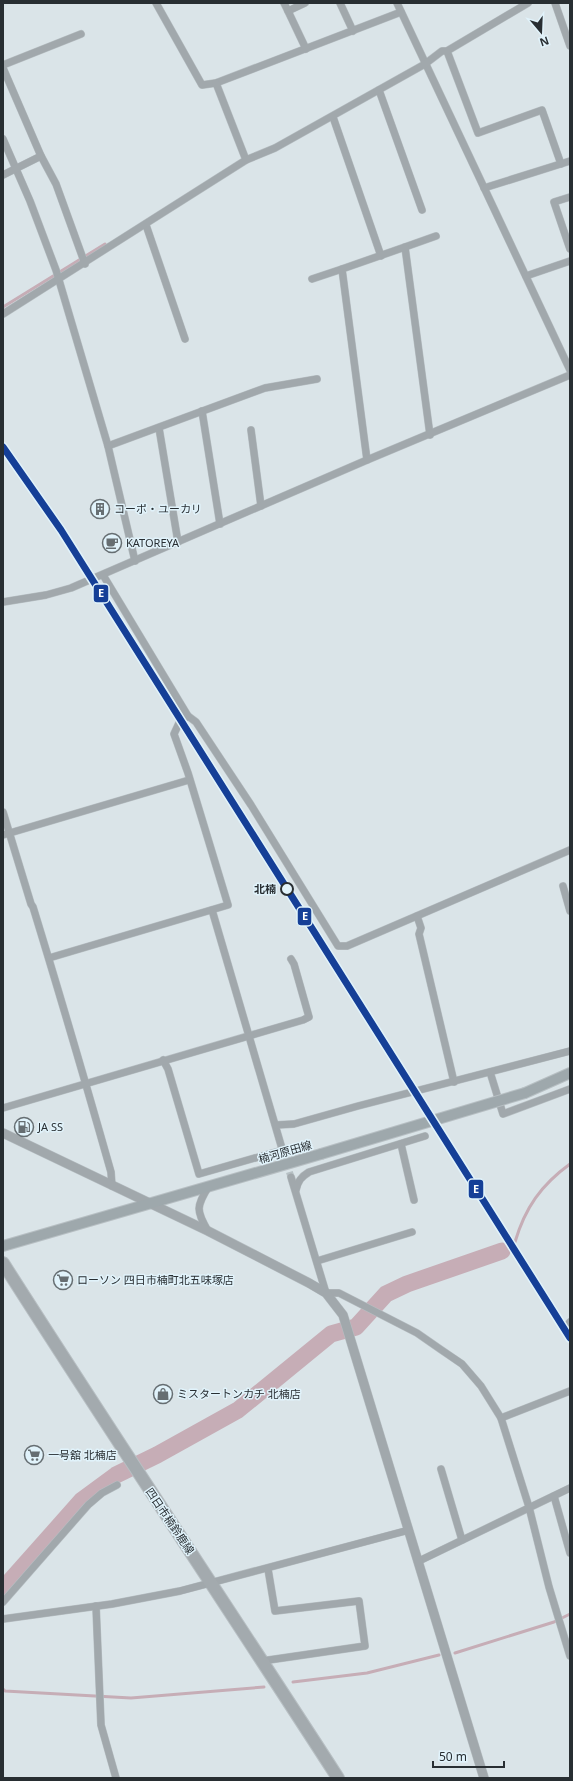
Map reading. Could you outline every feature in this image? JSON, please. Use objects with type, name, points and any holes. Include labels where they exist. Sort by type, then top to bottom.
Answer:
[{"type":"main road","name":"楠河原田線","points":[[3,1246],[152,1204],[526,1093],[570,1073]]},
{"type":"main road","name":"四日市楠鈴鹿線","points":[[3,1263],[338,1778]]},
{"type":"street","points":[[156,3],[202,85],[216,83],[401,12]]},
{"type":"street","points":[[284,3],[306,49]]},
{"type":"street","points":[[288,11],[305,3]]},
{"type":"street","points":[[340,3],[353,31]]},
{"type":"street","points":[[397,3],[570,370]]},
{"type":"street","points":[[3,314],[58,279],[85,264],[246,160],[275,148],[333,117],[425,64],[442,51],[447,51],[528,3]]},
{"type":"street","points":[[555,3],[570,46]]},
{"type":"street","points":[[82,34],[3,66],[42,156],[56,184],[85,264]]},
{"type":"street","points":[[447,51],[478,133],[542,110],[561,164]]},
{"type":"street","points":[[216,83],[246,160]]},
{"type":"street","points":[[379,90],[422,210]]},
{"type":"street","points":[[333,117],[381,256]]},
{"type":"street","points":[[3,139],[56,270],[108,446],[135,561]]},
{"type":"street","points":[[3,175],[42,156]]},
{"type":"street","points":[[484,188],[570,161]]},
{"type":"street","points":[[570,197],[554,202],[570,249]]},
{"type":"street","points":[[146,225],[185,339]]},
{"type":"street","points":[[312,279],[342,270],[436,236]]},
{"type":"street","points":[[405,247],[430,435]]},
{"type":"street","points":[[526,276],[570,261]]},
{"type":"street","points":[[342,270],[367,460]]},
{"type":"street","points":[[3,602],[56,593],[103,575],[367,460],[430,435],[570,375]]},
{"type":"street","points":[[108,446],[265,388],[317,379]]},
{"type":"street","points":[[202,411],[220,524]]},
{"type":"street","points":[[159,428],[178,542]]},
{"type":"street","points":[[251,430],[262,506]]},
{"type":"street","points":[[103,575],[188,716],[196,722],[251,805],[338,946],[347,946],[570,850]]},
{"type":"street","points":[[49,958],[228,905],[174,734],[180,721],[188,716]]},
{"type":"street","points":[[6,834],[189,780]]},
{"type":"street","points":[[3,812],[6,834],[33,907],[86,1084],[111,1172],[112,1186]]},
{"type":"street","points":[[563,886],[570,911]]},
{"type":"street","points":[[163,1060],[168,1069],[199,1174],[283,1151],[212,910]]},
{"type":"street","points":[[417,916],[421,928],[419,934],[454,1082]]},
{"type":"street","points":[[3,1108],[309,1017],[294,964],[290,959]]},
{"type":"street","points":[[276,1125],[294,1124],[570,1051]]},
{"type":"street","points":[[490,1072],[503,1114],[570,1089]]},
{"type":"street","points":[[3,1133],[208,1231],[326,1293],[339,1293],[416,1333],[462,1364],[481,1386],[501,1418],[529,1507],[570,1656]]},
{"type":"street","points":[[295,1191],[297,1183],[302,1176],[308,1172],[426,1136]]},
{"type":"street","points":[[401,1144],[414,1200]]},
{"type":"street","points":[[291,1177],[326,1293],[343,1315],[347,1323],[484,1778]]},
{"type":"street","points":[[208,1231],[201,1220],[198,1210],[202,1198],[210,1186]]},
{"type":"street","points":[[317,1261],[412,1232]]},
{"type":"street","points":[[501,1418],[570,1391]]},
{"type":"street","points":[[441,1469],[462,1540]]},
{"type":"street","points":[[3,1602],[88,1505],[102,1493],[117,1485]]},
{"type":"street","points":[[419,1561],[570,1488]]},
{"type":"street","points":[[554,1496],[570,1553]]},
{"type":"street","points":[[3,1618],[96,1606],[180,1592],[409,1530]]},
{"type":"street","points":[[262,1661],[365,1646],[359,1601],[275,1611],[268,1569]]},
{"type":"street","points":[[96,1606],[101,1695],[101,1724],[116,1778]]},
{"type":"waterway","points":[[3,307],[105,244]]},
{"type":"waterway","points":[[515,1242],[524,1218],[535,1198],[551,1180],[570,1164]]},
{"type":"waterway","points":[[3,1589],[82,1500],[116,1475],[157,1455],[238,1410],[331,1334],[356,1327],[386,1294],[407,1284],[502,1251]]},
{"type":"waterway","points":[[455,1653],[554,1622],[570,1614]]},
{"type":"waterway","points":[[293,1682],[367,1673],[439,1655]]},
{"type":"waterway","points":[[3,1689],[5,1691],[131,1698],[264,1687]]},
{"type":"tunnel","points":[[283,1152],[291,1177]]},
{"type":"transit line","name":"E","points":[[3,447],[61,530],[570,1338]]},
{"type":"place","name":"コーポ・ユーカリ","points":[[100,509]]},
{"type":"place","name":"KATOREYA","points":[[112,543]]},
{"type":"place","name":"北楠","points":[[287,889]]},
{"type":"place","name":"JA SS","points":[[24,1127]]},
{"type":"place","name":"ローソン 四日市楠町北五味塚店","points":[[63,1280]]},
{"type":"place","name":"ミスタートンカチ 北楠店","points":[[163,1394]]},
{"type":"place","name":"一号舘 北楠店","points":[[34,1455]]}]
